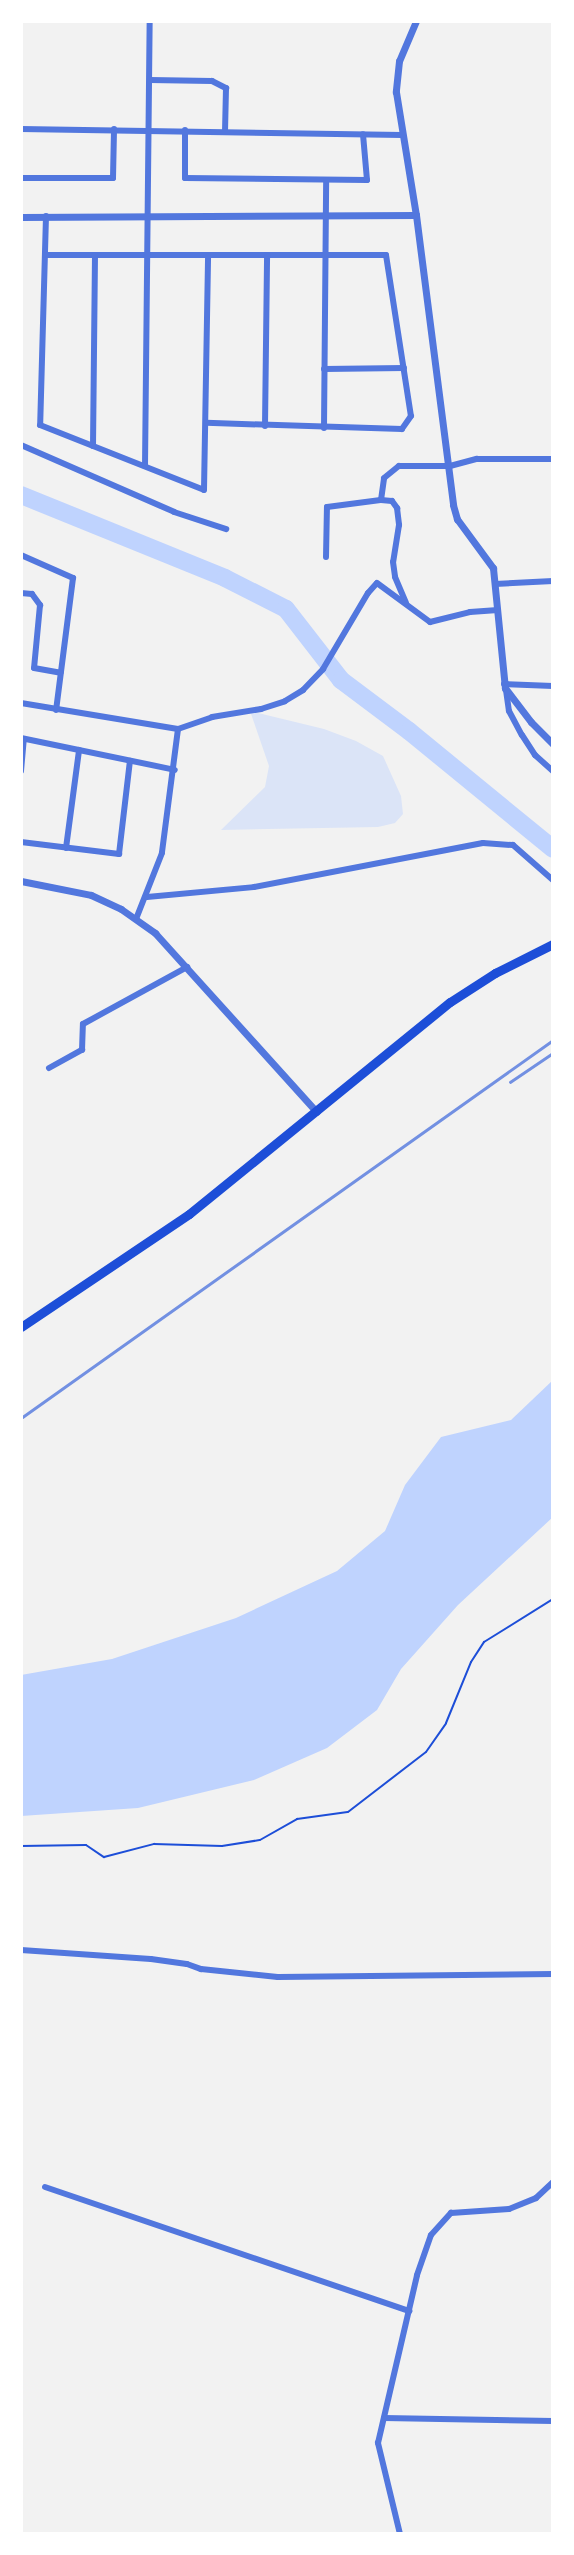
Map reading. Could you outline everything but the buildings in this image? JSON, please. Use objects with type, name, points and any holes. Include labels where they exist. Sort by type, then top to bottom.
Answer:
[{"type":"main road","points":[[21,1327],[189,1214],[450,1002],[495,973],[553,944]]},
{"type":"street","points":[[145,466],[150,21]]},
{"type":"street","points":[[416,21],[396,77],[457,519],[489,560],[495,584],[509,711],[535,755],[553,771]]},
{"type":"street","points":[[150,80],[212,81],[226,88],[225,131]]},
{"type":"street","points":[[21,129],[402,135]]},
{"type":"street","points":[[21,178],[113,178],[114,129]]},
{"type":"street","points":[[185,130],[185,178],[367,180],[363,134]]},
{"type":"street","points":[[324,428],[326,180]]},
{"type":"street","points":[[21,216],[416,215]]},
{"type":"street","points":[[46,216],[40,425],[204,490],[208,255]]},
{"type":"street","points":[[93,446],[95,255]]},
{"type":"street","points":[[265,425],[267,255]]},
{"type":"street","points":[[45,256],[386,255],[411,416],[402,429],[206,423]]},
{"type":"street","points":[[324,369],[404,368]]},
{"type":"street","points":[[21,445],[174,512],[226,529]]},
{"type":"street","points":[[381,500],[384,478],[399,466],[450,466],[477,459],[553,459]]},
{"type":"street","points":[[326,557],[327,507],[391,501],[397,508],[399,525],[393,562],[395,576],[408,606]]},
{"type":"street","points":[[21,555],[73,578],[56,710]]},
{"type":"street","points":[[495,584],[553,581]]},
{"type":"street","points":[[21,703],[178,729],[212,717],[285,702],[303,690],[323,669],[368,593],[377,583],[430,622],[470,612],[498,610]]},
{"type":"street","points":[[21,593],[32,594],[40,605],[34,668],[61,673]]},
{"type":"street","points":[[505,686],[553,686]]},
{"type":"street","points":[[505,686],[531,722],[553,744]]},
{"type":"street","points":[[136,919],[147,897],[162,853],[175,770],[178,729]]},
{"type":"street","points":[[21,771],[22,738],[175,770]]},
{"type":"street","points":[[66,848],[79,750]]},
{"type":"street","points":[[21,842],[119,855],[130,761]]},
{"type":"street","points":[[147,897],[254,887],[483,843],[513,845],[553,880]]},
{"type":"street","points":[[21,881],[91,895],[136,919],[187,967],[317,1112]]},
{"type":"street","points":[[49,1068],[82,1050],[83,1024],[187,967]]},
{"type":"street","points":[[21,1950],[151,1959],[187,1964],[201,1969],[278,1977],[553,1974]]},
{"type":"street","points":[[400,2534],[379,2449],[409,2311],[431,2235],[444,2217],[451,2213],[509,2209],[536,2198],[553,2182]]},
{"type":"street","points":[[45,2187],[409,2311]]},
{"type":"street","points":[[384,2418],[553,2421]]},
{"type":"path","points":[[21,1846],[86,1845],[104,1857],[154,1844],[222,1846],[260,1840],[297,1819],[348,1812],[426,1752],[446,1723],[471,1662],[484,1642],[553,1599]]},
{"type":"shaded area","points":[[250,711],[324,729],[356,741],[383,756],[401,796],[403,814],[395,823],[378,827],[221,830],[265,787],[269,766]]},
{"type":"water","points":[[553,1380],[553,1517],[458,1605],[401,1669],[377,1710],[327,1748],[254,1780],[138,1808],[21,1816],[21,1675],[112,1659],[236,1618],[337,1571],[385,1531],[405,1485],[441,1437],[511,1420]]},
{"type":"waterway","points":[[21,495],[225,578],[286,609],[341,680],[409,731],[553,849]]},
{"type":"railway","points":[[21,1418],[553,1040]]},
{"type":"railway","points":[[510,1082],[553,1053]]}]
